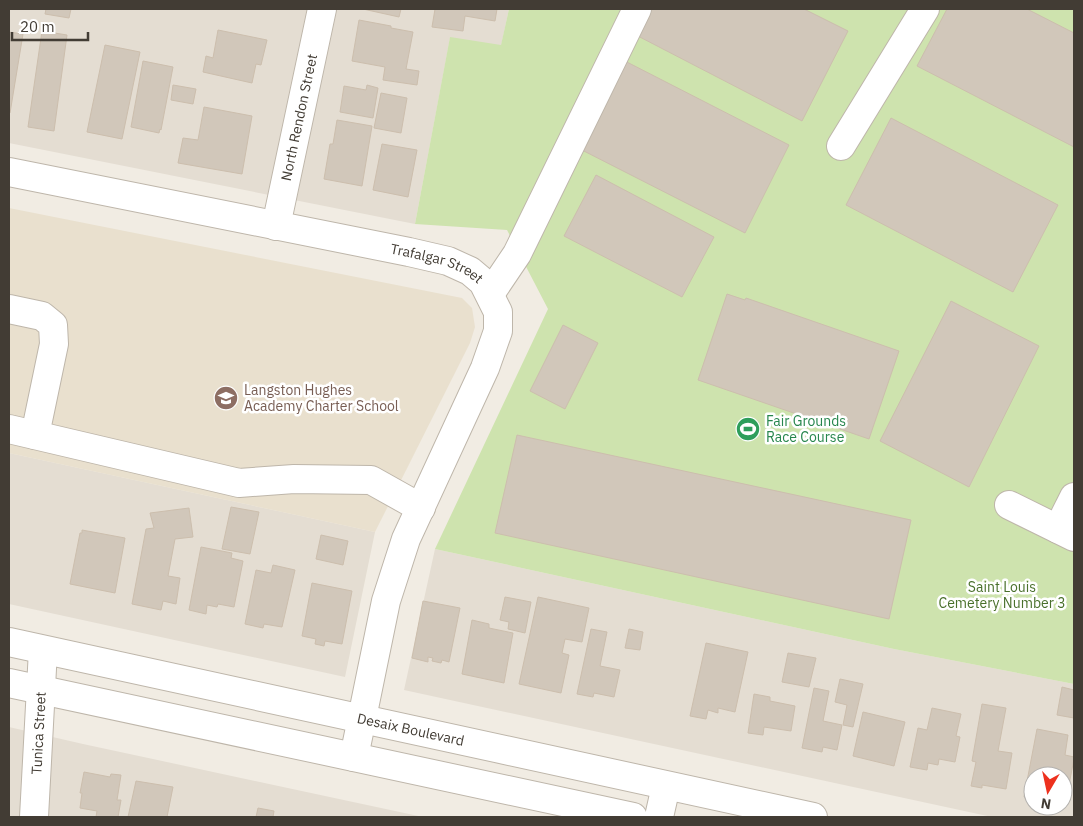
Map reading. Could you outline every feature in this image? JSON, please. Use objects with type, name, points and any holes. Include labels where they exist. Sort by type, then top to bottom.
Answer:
[{"type":"street","name":"North Rendon Street","points":[[276,226],[322,9]]},
{"type":"street","points":[[490,294],[517,254],[637,9]]},
{"type":"street","points":[[841,146],[925,9]]},
{"type":"street","name":"Trafalgar Street","points":[[9,172],[448,261],[470,271],[483,282],[498,312],[498,330],[493,347],[406,539],[386,601],[354,757]]},
{"type":"street","points":[[9,309],[42,316],[53,325],[54,344],[35,435]]},
{"type":"street","points":[[9,429],[238,483],[294,479],[371,480],[421,508]]},
{"type":"street","points":[[1009,505],[1066,533],[1074,497]]},
{"type":"street","name":"Desaix Boulevard","points":[[9,642],[813,817]]},
{"type":"street","name":"Tunica Street","points":[[34,817],[43,650]]},
{"type":"street","points":[[9,683],[633,817]]},
{"type":"street","points":[[659,817],[666,786]]},
{"type":"shaded area","points":[[9,9],[509,9],[501,46],[450,38],[415,224],[9,143]]},
{"type":"shaded area","name":"Langston Hughes Academy Charter School","points":[[9,208],[462,298],[472,308],[475,327],[470,343],[375,532],[9,453]]},
{"type":"shaded area","points":[[9,453],[375,532],[345,677],[9,604]]},
{"type":"shaded area","points":[[435,549],[894,649],[1074,684],[1074,817],[992,817],[404,690]]},
{"type":"shaded area","points":[[9,727],[83,744],[423,817],[9,817]]},
{"type":"green space","name":"Fair Grounds Race Course","points":[[509,9],[1074,9],[1074,684],[894,649],[435,549],[548,309],[507,230],[415,224],[450,37],[501,45]]},
{"type":"building","points":[[46,9],[71,9],[69,18],[45,14]]},
{"type":"building","points":[[363,9],[401,9],[399,17]]},
{"type":"building","points":[[435,9],[497,9],[495,21],[465,16],[463,31],[432,27]]},
{"type":"building","points":[[647,9],[804,9],[848,31],[802,121],[634,34]]},
{"type":"building","points":[[947,9],[1027,9],[1074,33],[1074,147],[917,66]]},
{"type":"building","points":[[359,20],[413,32],[406,69],[419,71],[417,85],[383,80],[385,67],[352,61]]},
{"type":"building","points":[[218,30],[267,40],[261,65],[256,64],[252,83],[203,72],[206,56],[213,58]]},
{"type":"building","points":[[42,31],[67,35],[54,131],[28,127]]},
{"type":"building","points":[[9,32],[23,34],[10,113],[9,113]]},
{"type":"building","points":[[105,45],[140,52],[122,139],[87,132]]},
{"type":"building","points":[[621,59],[789,145],[745,233],[576,147]]},
{"type":"building","points":[[143,61],[173,67],[159,133],[131,127]]},
{"type":"building","points":[[173,85],[196,89],[193,104],[171,100]]},
{"type":"building","points":[[367,85],[378,88],[373,118],[340,112],[344,86],[366,90]]},
{"type":"building","points":[[381,93],[407,98],[401,133],[374,128]]},
{"type":"building","points":[[204,107],[252,116],[242,174],[178,163],[183,138],[198,140]]},
{"type":"building","points":[[891,118],[1058,205],[1013,292],[846,205]]},
{"type":"building","points":[[337,120],[372,126],[362,186],[324,179],[330,144],[333,144]]},
{"type":"building","points":[[382,144],[417,150],[408,197],[373,190]]},
{"type":"building","points":[[596,175],[714,237],[682,297],[564,236]]},
{"type":"building","points":[[727,294],[745,300],[746,298],[899,351],[869,439],[698,380]]},
{"type":"building","points":[[951,301],[1039,346],[969,487],[880,441]]},
{"type":"building","points":[[563,325],[598,343],[565,409],[530,391]]},
{"type":"building","points":[[517,435],[911,520],[889,619],[495,533]]},
{"type":"building","points":[[231,507],[259,512],[250,554],[222,549]]},
{"type":"building","points":[[189,508],[193,537],[175,539],[168,576],[180,578],[176,604],[163,601],[161,610],[132,604],[146,529],[154,528],[150,513]]},
{"type":"building","points":[[82,530],[125,538],[115,593],[70,584]]},
{"type":"building","points":[[321,535],[348,541],[343,565],[316,559]]},
{"type":"building","points":[[201,547],[232,553],[231,558],[243,561],[234,607],[218,604],[217,607],[207,605],[206,614],[189,610]]},
{"type":"building","points":[[273,565],[295,570],[282,627],[264,624],[263,628],[245,624],[256,570],[271,573]]},
{"type":"building","points":[[312,583],[352,591],[342,644],[325,641],[324,646],[315,644],[316,639],[302,636]]},
{"type":"building","points":[[505,597],[531,602],[525,633],[508,629],[509,622],[500,620]]},
{"type":"building","points":[[538,597],[589,608],[582,642],[565,639],[562,653],[569,655],[561,693],[519,684]]},
{"type":"building","points":[[423,601],[460,608],[449,662],[442,660],[441,663],[432,661],[433,658],[428,657],[428,662],[412,658]]},
{"type":"building","points":[[472,620],[489,624],[489,628],[513,633],[504,683],[462,674]]},
{"type":"building","points":[[591,629],[607,632],[600,666],[620,670],[614,697],[594,693],[593,697],[577,694]]},
{"type":"building","points":[[629,629],[643,632],[640,650],[625,648]]},
{"type":"building","points":[[706,643],[748,652],[735,712],[718,708],[718,713],[708,710],[706,719],[690,716]]},
{"type":"building","points":[[788,653],[816,658],[809,687],[782,682]]},
{"type":"building","points":[[840,679],[863,684],[853,727],[843,725],[847,705],[835,702]]},
{"type":"building","points":[[1062,687],[1074,690],[1074,718],[1057,715]]},
{"type":"building","points":[[814,688],[829,691],[823,721],[842,725],[837,750],[823,747],[822,752],[802,748]]},
{"type":"building","points":[[754,694],[770,697],[770,701],[795,706],[791,731],[764,727],[763,735],[748,733]]},
{"type":"building","points":[[982,704],[1006,708],[998,751],[1012,753],[1006,789],[982,785],[982,788],[971,786],[976,762],[972,761]]},
{"type":"building","points":[[932,708],[961,714],[956,736],[960,737],[955,762],[939,759],[938,765],[928,763],[927,770],[910,767],[918,728],[927,730]]},
{"type":"building","points":[[863,712],[905,722],[894,766],[853,756]]},
{"type":"building","points":[[1037,729],[1068,735],[1065,755],[1074,757],[1073,766],[1030,766]]},
{"type":"building","points":[[84,772],[110,777],[111,774],[121,775],[117,800],[121,800],[118,817],[96,817],[97,811],[80,808],[82,793],[80,793]]},
{"type":"building","points":[[136,781],[173,787],[167,817],[128,817]]},
{"type":"building","points":[[258,808],[274,811],[273,817],[256,817]]},
{"type":"place","name":"Langston Hughes Academy Charter School","points":[[226,398]]},
{"type":"place","name":"Fair Grounds Race Course","points":[[748,429]]},
{"type":"park label","name":"Saint Louis Cemetery Number 3","points":[[1002,596]]}]
